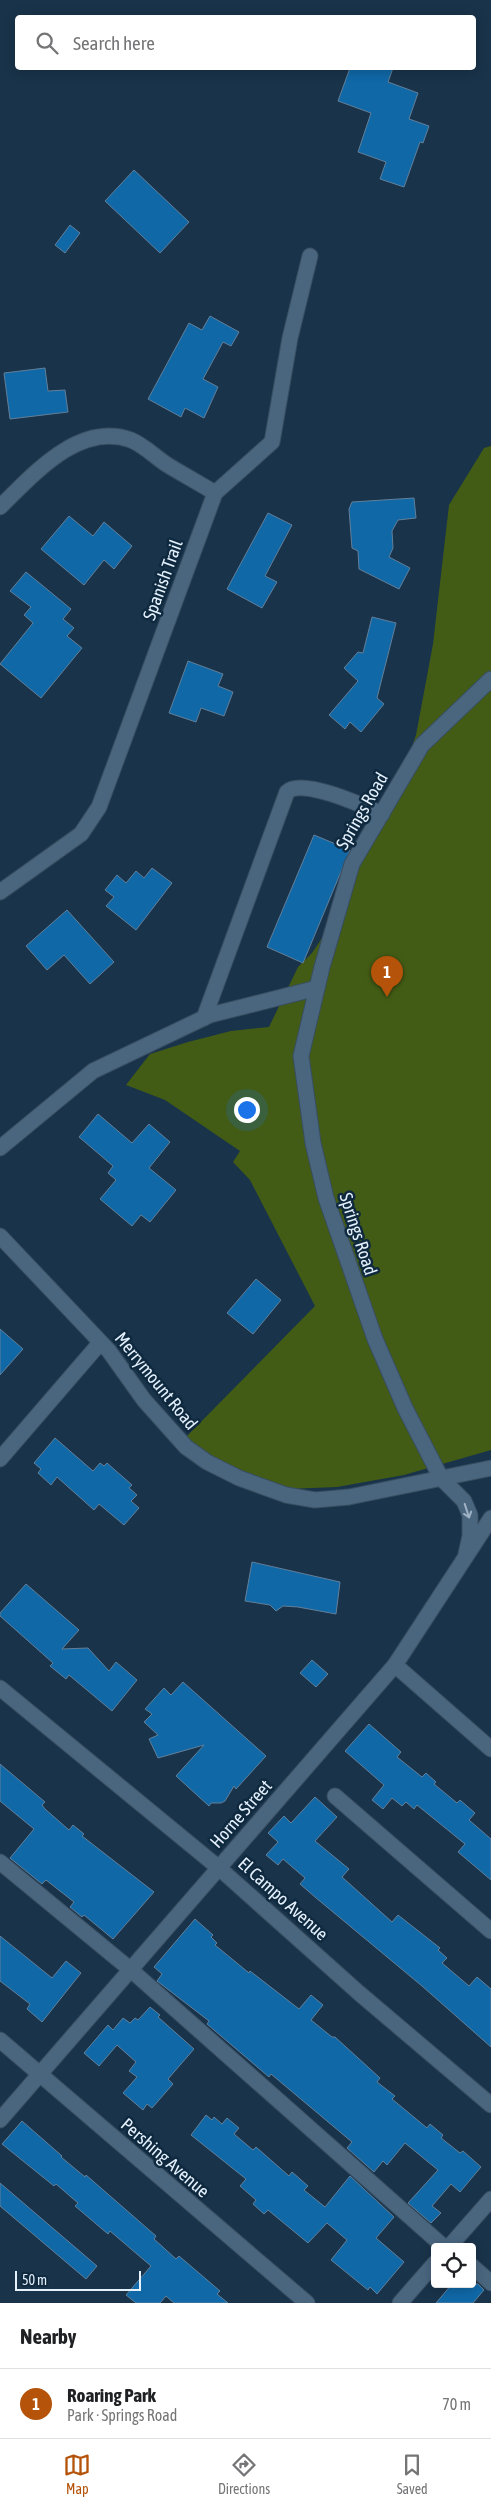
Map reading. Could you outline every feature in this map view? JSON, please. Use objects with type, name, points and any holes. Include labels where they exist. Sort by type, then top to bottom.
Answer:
[{"type":"street","name":"Spanish Trail","points":[[0,892],[81,834],[100,807],[215,494],[272,442],[290,338],[310,256]]},
{"type":"street","points":[[0,507],[50,459],[92,438],[108,436],[130,440],[146,448],[166,464],[215,494]]},
{"type":"street","name":"Springs Road","points":[[466,1554],[470,1536],[470,1515],[464,1501],[441,1478],[405,1408],[375,1339],[326,1198],[313,1143],[302,1056],[317,988],[352,864],[422,745],[490,677]]},
{"type":"street","points":[[204,1018],[287,792],[290,789],[299,787],[341,796],[382,814]]},
{"type":"street","points":[[0,1148],[93,1071],[204,1018],[317,988]]},
{"type":"street","name":"Merrymount Road","points":[[0,1236],[100,1343],[144,1400],[186,1447],[207,1462],[239,1478],[286,1495],[315,1500],[349,1497],[491,1468]]},
{"type":"street","points":[[0,1458],[100,1343]]},
{"type":"street","name":"Horne Street","points":[[0,2120],[395,1665],[491,1518]]},
{"type":"street","points":[[395,1665],[491,1749]]},
{"type":"street","name":"El Campo Avenue","points":[[0,1688],[219,1868],[359,1993],[491,2105]]},
{"type":"street","points":[[335,1796],[491,1931]]},
{"type":"street","points":[[0,1862],[130,1970],[439,2243]]},
{"type":"street","name":"Pershing Avenue","points":[[0,2040],[306,2303]]},
{"type":"street","points":[[453,2243],[491,2199]]},
{"type":"street","points":[[400,2303],[431,2268]]},
{"type":"street","points":[[476,2269],[491,2282]]},
{"type":"green space","points":[[491,446],[491,1450],[404,1475],[337,1487],[288,1489],[210,1459],[185,1438],[315,1306],[250,1180],[233,1162],[240,1151],[165,1100],[126,1085],[150,1054],[231,1031],[269,1027],[298,967],[312,953],[330,926],[406,763],[416,735],[433,644],[449,505],[484,448]]},
{"type":"building","points":[[349,70],[392,70],[388,82],[418,93],[409,119],[429,126],[423,143],[420,142],[404,187],[380,179],[386,162],[358,152],[371,113],[338,101]]},
{"type":"building","points":[[134,170],[189,222],[160,253],[105,201]]},
{"type":"building","points":[[70,225],[80,233],[65,253],[55,245]]},
{"type":"building","points":[[210,316],[239,332],[231,346],[223,342],[203,379],[218,387],[204,418],[185,408],[181,417],[148,399],[189,323],[202,330]]},
{"type":"building","points":[[45,368],[48,391],[65,390],[68,412],[10,419],[4,373]]},
{"type":"building","points":[[414,498],[416,518],[398,520],[392,531],[393,548],[389,557],[410,568],[399,589],[359,569],[358,551],[352,548],[349,509],[352,502]]},
{"type":"building","points":[[268,513],[292,525],[265,576],[277,582],[262,608],[227,589]]},
{"type":"building","points":[[69,516],[93,536],[104,522],[132,546],[114,569],[104,560],[84,585],[41,549]]},
{"type":"building","points":[[26,572],[71,609],[63,619],[74,628],[67,636],[82,648],[41,698],[0,664],[33,623],[24,615],[31,607],[10,591]]},
{"type":"building","points":[[372,617],[396,623],[377,698],[384,704],[361,732],[350,722],[345,729],[329,715],[358,681],[344,668],[358,652],[363,653]]},
{"type":"building","points":[[188,661],[223,674],[218,686],[233,692],[224,716],[201,708],[196,722],[169,713]]},
{"type":"building","points":[[314,835],[350,850],[303,963],[267,947]]},
{"type":"building","points":[[152,868],[172,883],[136,930],[106,906],[114,897],[105,890],[117,875],[126,883],[136,871],[144,878]]},
{"type":"building","points":[[67,910],[114,962],[90,984],[64,955],[47,970],[26,946]]},
{"type":"building","points":[[98,1114],[132,1143],[149,1124],[170,1142],[149,1168],[176,1190],[150,1222],[141,1215],[132,1226],[100,1199],[116,1180],[108,1173],[113,1166],[79,1137]]},
{"type":"building","points":[[256,1279],[281,1300],[253,1334],[227,1313]]},
{"type":"building","points":[[0,1329],[23,1349],[0,1375]]},
{"type":"building","points":[[55,1438],[93,1471],[100,1463],[104,1466],[107,1463],[132,1485],[129,1488],[137,1495],[131,1501],[139,1508],[124,1525],[99,1504],[94,1510],[57,1477],[51,1485],[38,1473],[41,1469],[34,1463]]},
{"type":"building","points":[[252,1562],[340,1582],[336,1614],[283,1606],[276,1611],[270,1605],[245,1601]]},
{"type":"building","points":[[26,1584],[79,1630],[62,1649],[88,1648],[109,1671],[116,1662],[137,1680],[112,1711],[69,1675],[66,1679],[50,1666],[53,1663],[0,1616],[0,1613]]},
{"type":"building","points":[[312,1660],[328,1674],[316,1687],[300,1673]]},
{"type":"building","points":[[183,1682],[266,1756],[236,1789],[234,1786],[225,1801],[221,1803],[211,1803],[209,1806],[176,1776],[204,1745],[158,1758],[149,1739],[158,1735],[144,1722],[152,1714],[145,1709],[164,1688],[171,1695]]},
{"type":"building","points":[[369,1724],[401,1752],[397,1757],[422,1777],[426,1773],[436,1782],[434,1784],[457,1803],[460,1800],[475,1813],[469,1820],[491,1839],[491,1880],[458,1852],[465,1844],[417,1805],[414,1809],[406,1802],[402,1806],[392,1798],[383,1809],[372,1800],[384,1785],[345,1751]]},
{"type":"building","points":[[0,1764],[45,1802],[42,1805],[45,1809],[69,1830],[73,1825],[84,1834],[82,1836],[154,1892],[113,1939],[84,1915],[82,1917],[70,1907],[74,1902],[46,1880],[42,1884],[10,1858],[34,1829],[0,1801]]},
{"type":"building","points":[[315,1797],[337,1817],[315,1841],[349,1869],[342,1877],[392,1922],[398,1915],[440,1948],[438,1950],[447,1958],[442,1963],[469,1986],[477,1977],[491,1989],[491,2047],[422,1986],[300,1884],[305,1878],[283,1859],[278,1865],[266,1855],[278,1842],[268,1833],[284,1816],[291,1823]]},
{"type":"building","points":[[195,1919],[213,1935],[211,1937],[217,1943],[215,1945],[249,1973],[250,1971],[299,2009],[311,1995],[323,2005],[311,2020],[332,2037],[335,2037],[380,2078],[377,2082],[395,2096],[392,2099],[427,2128],[430,2124],[443,2135],[441,2138],[460,2153],[463,2151],[481,2167],[460,2192],[451,2184],[432,2206],[441,2213],[431,2223],[408,2203],[438,2170],[405,2143],[387,2165],[383,2161],[374,2172],[347,2148],[352,2142],[271,2074],[269,2077],[207,2024],[209,2021],[157,1981],[162,1974],[154,1967]]},
{"type":"building","points":[[0,1936],[52,1978],[66,1961],[81,1973],[42,2022],[27,2009],[30,2004],[0,1981]]},
{"type":"building","points":[[150,2007],[160,2015],[158,2017],[194,2049],[168,2079],[173,2084],[152,2108],[147,2104],[143,2110],[123,2093],[137,2077],[129,2071],[136,2062],[117,2045],[99,2066],[84,2053],[108,2025],[113,2030],[123,2018],[130,2023],[135,2018],[138,2020]]},
{"type":"building","points":[[206,2115],[212,2120],[214,2117],[222,2124],[227,2118],[239,2128],[234,2134],[253,2150],[256,2147],[289,2176],[292,2172],[308,2186],[304,2190],[325,2207],[350,2176],[394,2217],[376,2238],[404,2262],[377,2294],[370,2287],[368,2290],[331,2260],[347,2240],[327,2223],[308,2243],[268,2210],[264,2214],[253,2204],[256,2200],[240,2186],[246,2179],[191,2135]]},
{"type":"building","points":[[22,2121],[61,2157],[85,2177],[86,2175],[156,2236],[154,2239],[176,2259],[179,2256],[220,2291],[217,2294],[228,2303],[174,2303],[166,2296],[160,2303],[136,2303],[126,2295],[151,2266],[110,2231],[108,2234],[75,2206],[78,2203],[56,2184],[54,2186],[2,2144]]},
{"type":"building","points":[[0,2183],[97,2266],[86,2279],[0,2206]]},
{"type":"building","points":[[476,2284],[478,2284],[484,2290],[473,2303],[436,2303],[449,2288],[476,2288]]},
{"type":"place","name":"Roaring Park","points":[[387,997]]}]
